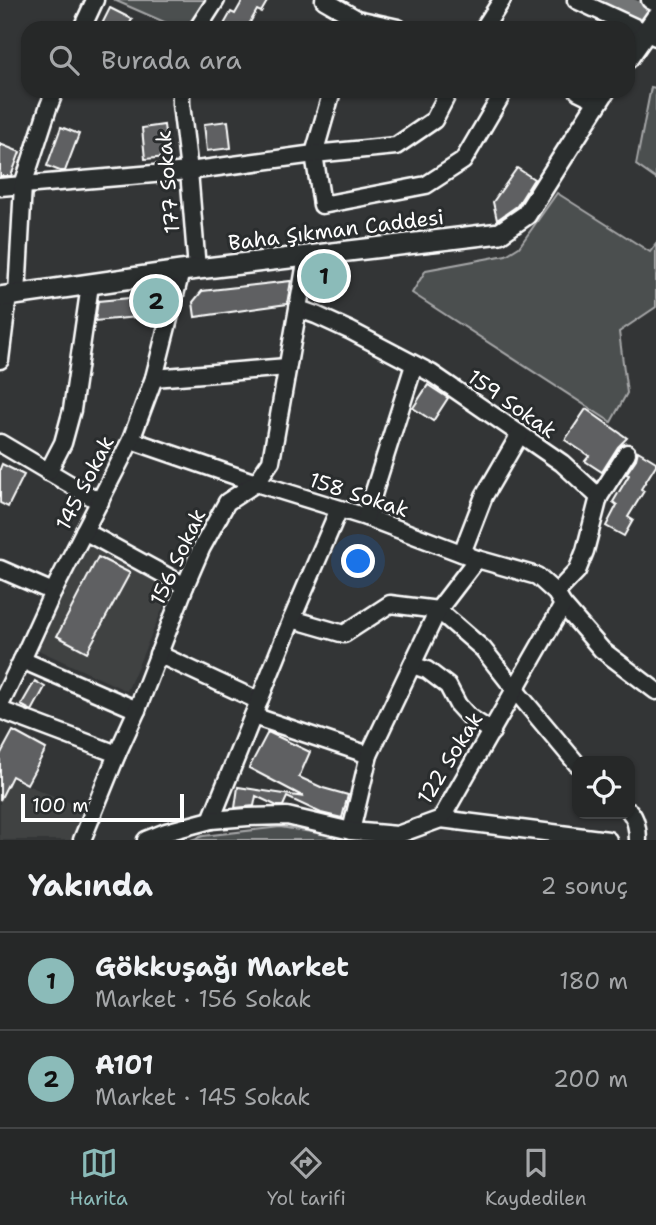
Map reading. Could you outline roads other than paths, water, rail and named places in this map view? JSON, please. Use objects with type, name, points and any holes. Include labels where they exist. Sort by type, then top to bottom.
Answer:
[{"type":"main road","points":[[635,50],[653,29]]},
{"type":"main road","name":"Baha Şıkman Caddesi","points":[[8,296],[189,270],[500,233],[526,215],[600,98]]},
{"type":"street","points":[[85,21],[95,0]]},
{"type":"street","points":[[202,21],[216,0]]},
{"type":"street","points":[[324,0],[351,21]]},
{"type":"street","points":[[489,21],[502,0]]},
{"type":"street","points":[[576,0],[632,21]]},
{"type":"street","points":[[650,0],[656,3]]},
{"type":"street","points":[[635,22],[653,29]]},
{"type":"street","points":[[0,360],[23,185],[52,98]]},
{"type":"street","name":"177 Sokak","points":[[181,98],[189,171],[189,270]]},
{"type":"street","points":[[328,98],[314,154],[322,205],[426,185],[463,161],[500,98]]},
{"type":"street","points":[[0,187],[189,171],[396,146],[433,120],[445,98]]},
{"type":"street","name":"156 Sokak","points":[[82,840],[201,549],[227,502],[256,483],[271,460],[307,257]]},
{"type":"street","name":"145 Sokak","points":[[0,707],[53,592],[131,440],[189,270]]},
{"type":"street","points":[[48,472],[63,443],[72,410],[90,285]]},
{"type":"street","name":"159 Sokak","points":[[299,309],[316,314],[431,373],[562,463],[599,498]]},
{"type":"street","points":[[366,517],[414,365]]},
{"type":"street","points":[[154,378],[287,367]]},
{"type":"street","points":[[351,831],[369,755],[439,610],[469,556],[484,496],[520,434]]},
{"type":"street","name":"158 Sokak","points":[[131,440],[366,517],[469,556],[537,576],[560,599],[602,650],[656,691]]},
{"type":"street","points":[[0,443],[100,502]]},
{"type":"street","points":[[560,599],[577,571],[585,551],[599,498],[627,453]]},
{"type":"street","points":[[211,820],[339,509]]},
{"type":"street","points":[[84,531],[184,586]]},
{"type":"street","points":[[0,569],[53,592]]},
{"type":"street","name":"122 Sokak","points":[[146,840],[211,820],[287,816],[351,831],[397,835],[441,818],[492,732],[512,686],[560,599]]},
{"type":"street","points":[[292,619],[344,634],[390,604],[439,610],[483,649],[572,758]]},
{"type":"street","points":[[158,654],[256,708],[369,755]]},
{"type":"street","points":[[22,660],[137,710]]},
{"type":"street","points":[[412,665],[427,670],[447,686],[469,717],[492,732]]},
{"type":"street","points":[[0,707],[117,754]]},
{"type":"street","points":[[441,818],[608,840]]},
{"type":"street","points":[[634,819],[638,840]]},
{"type":"waterway","points":[[612,0],[656,19]]},
{"type":"place","name":"Gökkuşağı Market","points":[[324,276]]},
{"type":"place","name":"A101","points":[[156,301]]}]
